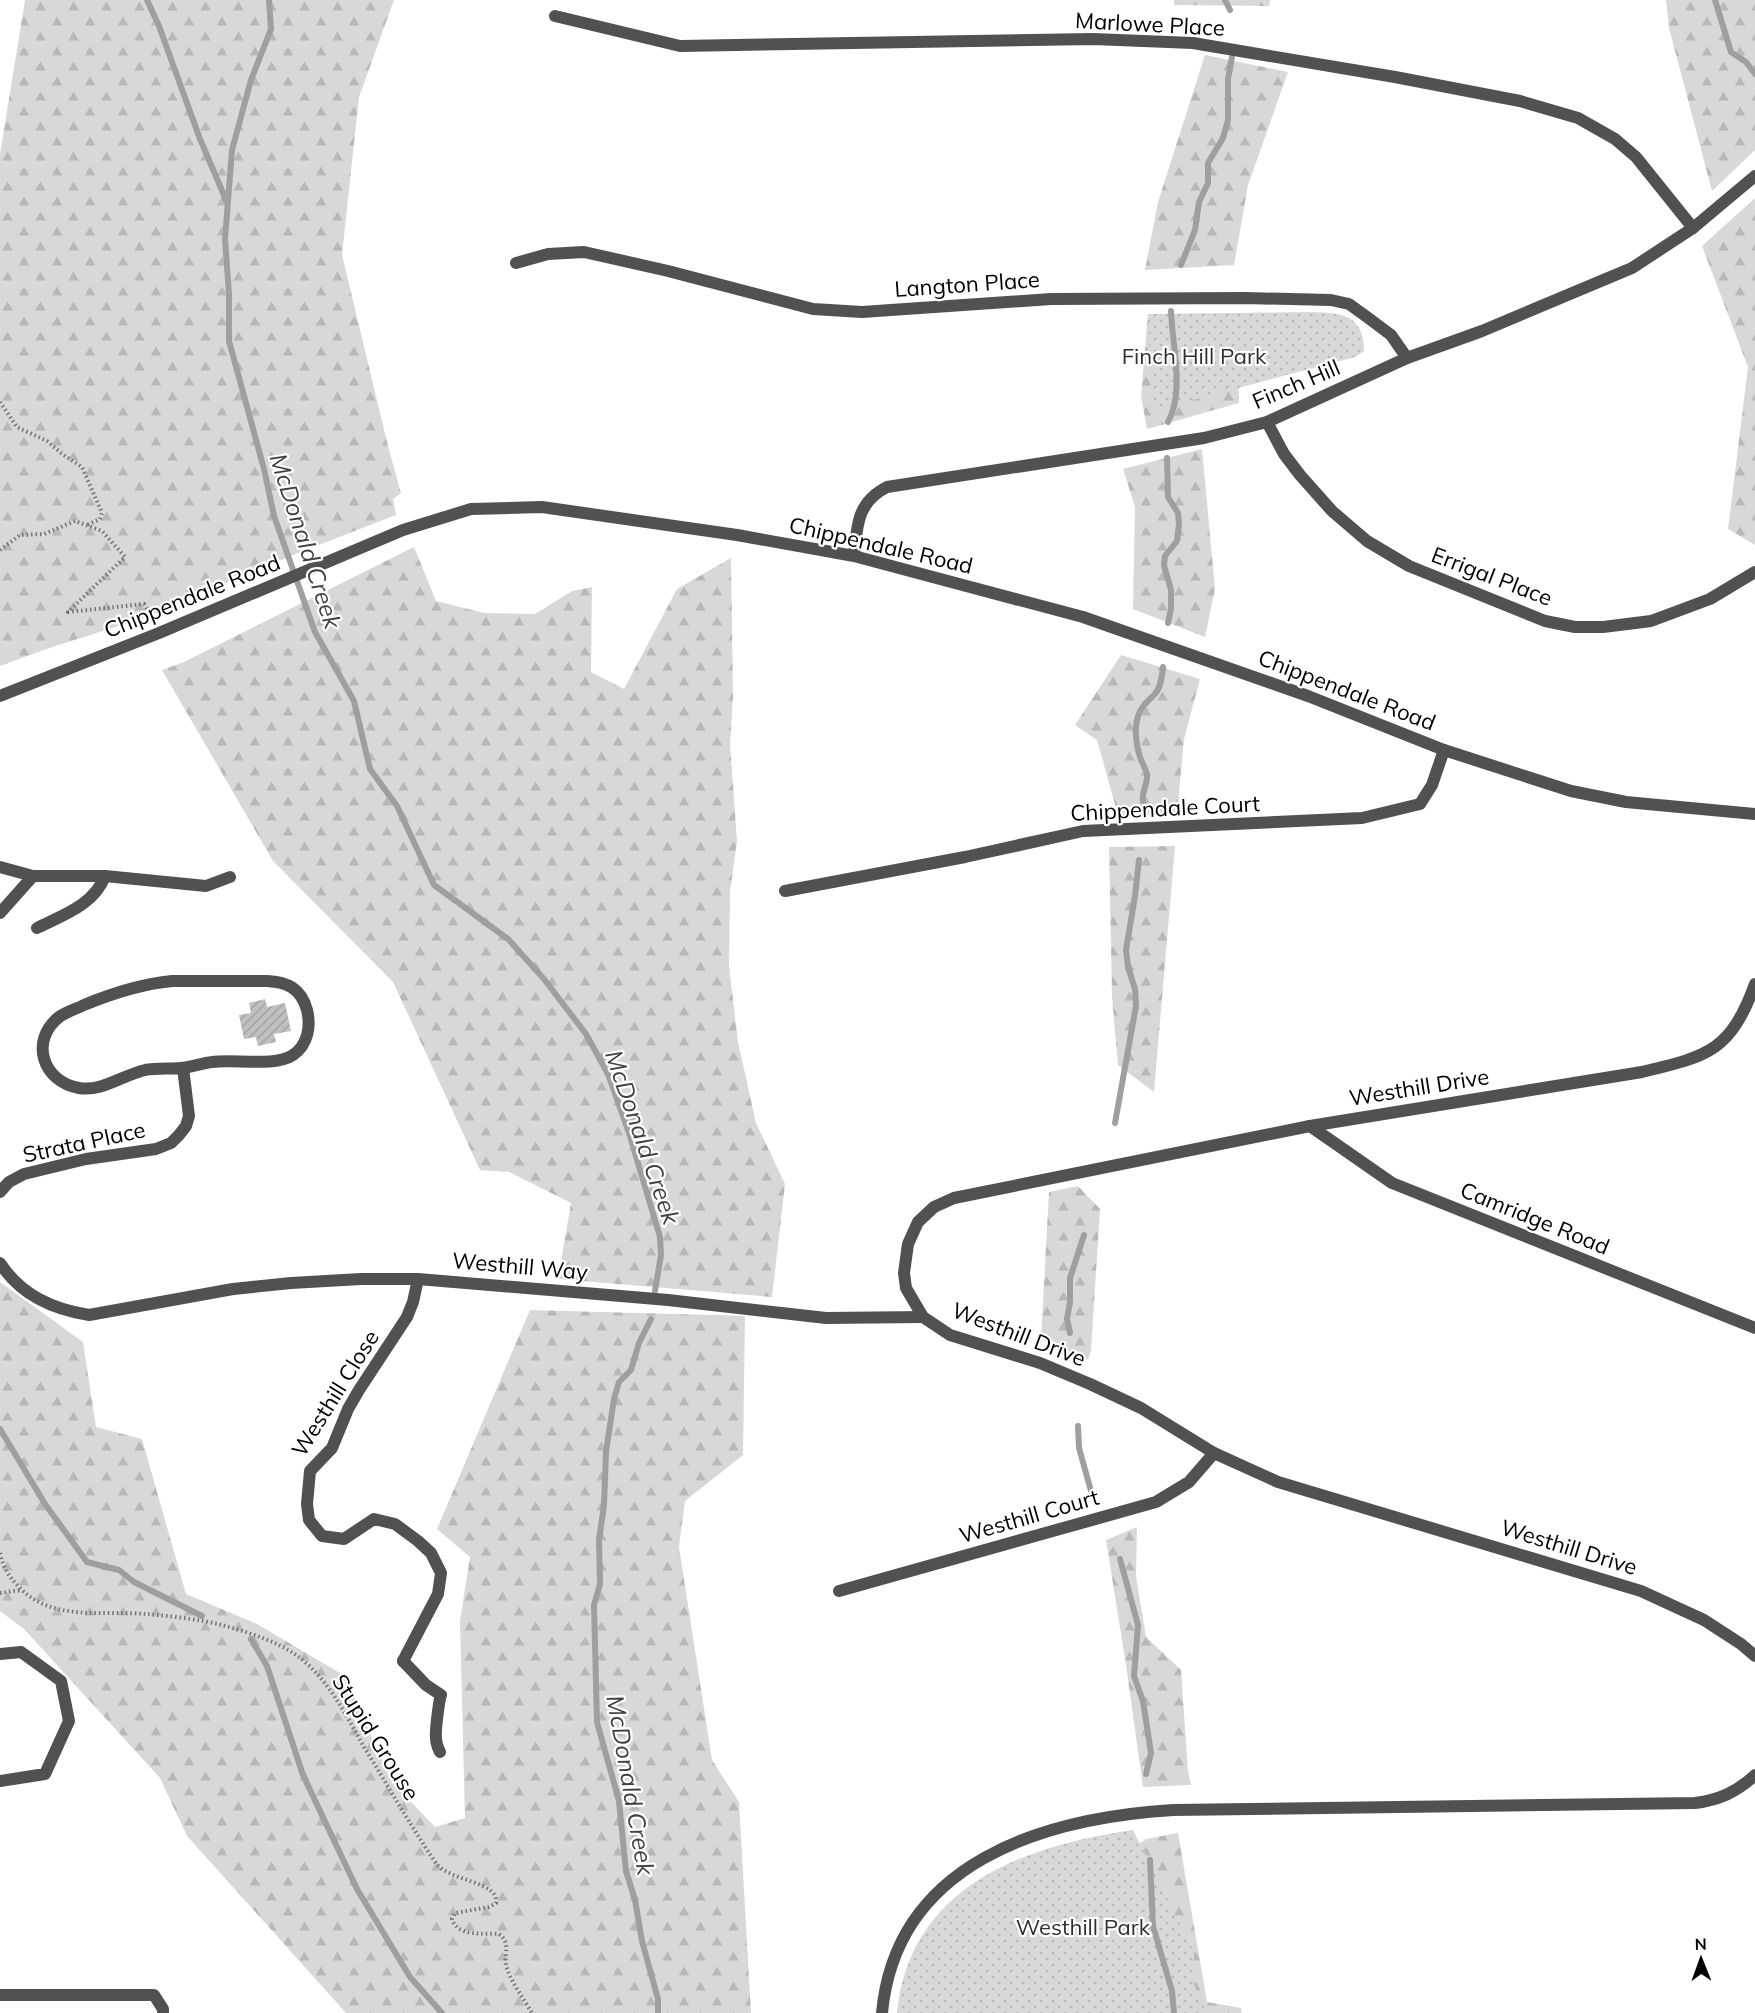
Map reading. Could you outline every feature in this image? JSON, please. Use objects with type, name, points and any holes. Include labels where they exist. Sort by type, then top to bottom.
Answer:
[{"type":"street","name":"Marlowe Place","points":[[555,16],[680,46],[1093,39],[1194,43],[1520,101],[1578,118],[1615,139],[1636,157],[1693,228]]},
{"type":"street","name":"Finch Hill","points":[[854,556],[857,526],[863,508],[872,496],[887,487],[1204,438],[1267,422],[1407,358],[1482,331],[1632,268],[1693,228],[1755,176]]},
{"type":"street","name":"Langton Place","points":[[516,263],[548,254],[584,252],[668,270],[813,309],[862,312],[1051,299],[1330,300],[1349,304],[1391,335],[1407,358]]},
{"type":"street","name":"Errigal Place","points":[[1267,422],[1284,454],[1300,475],[1332,511],[1367,541],[1408,566],[1545,621],[1575,627],[1603,627],[1651,621],[1710,599],[1755,572]]},
{"type":"street","name":"Chippendale Road","points":[[0,696],[159,633],[403,530],[471,509],[542,507],[737,535],[854,556],[1083,617],[1308,696],[1444,750],[1571,791],[1626,802],[1755,814]]},
{"type":"street","name":"Chippendale Court","points":[[785,891],[965,857],[1083,831],[1362,818],[1396,811],[1420,804],[1432,785],[1444,750]]},
{"type":"street","points":[[0,867],[33,876],[105,876],[206,886],[230,877]]},
{"type":"street","points":[[0,913],[33,876]]},
{"type":"street","points":[[37,928],[81,906],[93,897],[105,876]]},
{"type":"street","points":[[282,982],[292,986],[299,993],[308,1013],[308,1034],[304,1043],[293,1055],[275,1061],[223,1061],[183,1068],[144,1070],[93,1088],[81,1089],[69,1086],[51,1073],[45,1065],[44,1040],[52,1023],[62,1015],[107,996],[151,983],[282,982]]},
{"type":"street","name":"Westhill Drive","points":[[1755,984],[1739,1021],[1724,1041],[1702,1055],[1679,1063],[1310,1126],[973,1193],[934,1207],[918,1222],[908,1244],[904,1273],[906,1288],[923,1317],[950,1335],[1040,1363],[1090,1384],[1141,1408],[1214,1454],[1305,1492],[1641,1591],[1704,1620],[1755,1656]]},
{"type":"street","name":"Strata Place","points":[[0,1192],[9,1182],[24,1174],[86,1159],[156,1149],[171,1143],[186,1126],[189,1116],[183,1068]]},
{"type":"street","name":"Camridge Road","points":[[1310,1126],[1392,1183],[1755,1328]]},
{"type":"street","name":"Westhill Way","points":[[0,1263],[8,1275],[26,1292],[45,1304],[89,1315],[233,1289],[361,1279],[418,1279],[668,1300],[826,1318],[923,1317]]},
{"type":"street","name":"Westhill Close","points":[[418,1279],[407,1317],[348,1409],[332,1448],[310,1471],[307,1504],[309,1520],[322,1536],[344,1539],[374,1519],[394,1524],[431,1553],[441,1573],[438,1594],[403,1661],[426,1685],[441,1695],[435,1737],[440,1752]]},
{"type":"street","name":"Westhill Court","points":[[839,1591],[1156,1502],[1189,1482],[1214,1454]]},
{"type":"street","points":[[0,1654],[21,1652],[61,1681],[69,1721],[45,1774],[0,1781]]},
{"type":"street","points":[[882,2013],[885,1988],[901,1944],[920,1912],[945,1883],[977,1860],[996,1850],[1072,1823],[1132,1812],[1173,1810],[1695,1803],[1712,1801],[1730,1794],[1755,1775]]},
{"type":"street","points":[[0,1995],[154,1995],[163,2013]]},
{"type":"path","points":[[0,402],[17,427],[26,429],[47,441],[82,467],[102,513],[100,519],[86,525]]},
{"type":"path","points":[[0,550],[20,535],[44,534],[75,520],[102,531],[125,557],[68,612],[144,604],[159,633]]},
{"type":"path","name":"Stupid Grouse","points":[[0,1553],[10,1577],[21,1590],[29,1598],[47,1607],[81,1613],[144,1613],[216,1624],[261,1636],[303,1660],[330,1688],[414,1830],[441,1869],[459,1879],[493,1890],[497,1898],[496,1903],[489,1907],[455,1914],[452,1919],[453,1925],[460,1931],[499,1934],[504,1938],[507,1945],[505,1957],[507,1968],[532,2013]]},
{"type":"path","points":[[0,1593],[21,1590]]},
{"type":"green space","points":[[25,0],[394,0],[359,97],[342,255],[401,493],[393,499],[396,515],[298,553],[141,619],[0,666],[0,154]]},
{"type":"green space","points":[[1174,0],[1270,0],[1269,6],[1174,5]]},
{"type":"green space","points":[[1666,0],[1755,0],[1755,150],[1712,191],[1669,28]]},
{"type":"green space","points":[[1205,55],[1288,72],[1248,185],[1234,265],[1145,270],[1158,202]]},
{"type":"green space","points":[[1755,198],[1755,545],[1728,529],[1748,367],[1702,246]]},
{"type":"green space","name":"Finch Hill Park","points":[[1332,313],[1349,318],[1360,329],[1364,351],[1355,357],[1152,411],[1148,314]]},
{"type":"green space","points":[[1148,314],[1237,314],[1239,403],[1147,429],[1141,396]]},
{"type":"green space","points":[[1202,449],[1215,589],[1205,637],[1133,609],[1135,507],[1123,469]]},
{"type":"green space","points":[[414,547],[436,601],[484,613],[535,614],[572,591],[592,587],[591,672],[624,689],[677,589],[731,558],[733,697],[730,744],[737,841],[730,892],[729,966],[738,1042],[756,1123],[785,1184],[772,1297],[558,1279],[571,1203],[509,1172],[480,1170],[393,982],[273,861],[162,670],[184,662]]},
{"type":"green space","points":[[1121,655],[1200,679],[1184,739],[1177,815],[1118,815],[1097,740],[1075,725]]},
{"type":"green space","points":[[1175,846],[1154,1092],[1118,1065],[1112,996],[1109,847]]},
{"type":"green space","points":[[1078,1186],[1100,1209],[1091,1351],[1088,1360],[1041,1339],[1049,1192]]},
{"type":"green space","points":[[0,1282],[83,1342],[96,1427],[142,1439],[186,1594],[257,1624],[345,1676],[391,1781],[435,1827],[465,1818],[460,1621],[470,1557],[437,1529],[530,1310],[745,1316],[743,1455],[685,1501],[679,1547],[712,1760],[739,1802],[751,2013],[346,2013],[187,1836],[160,1778],[24,1629],[0,1611]]},
{"type":"green space","points":[[1137,1527],[1136,1577],[1146,1637],[1181,1670],[1191,1785],[1143,1787],[1106,1540]]},
{"type":"green space","name":"Westhill Park","points":[[1133,1830],[1194,1952],[1194,1984],[1207,2013],[897,2013],[906,1969],[924,1933],[948,1904],[979,1880],[1013,1861],[1052,1847]]},
{"type":"green space","points":[[1178,1833],[1207,2002],[1241,2008],[1242,2013],[1127,2013],[1130,1850],[1146,1839]]},
{"type":"building","points":[[265,999],[267,1007],[285,1003],[291,1031],[274,1034],[276,1042],[258,1046],[256,1037],[244,1039],[239,1015],[251,1013],[249,1003]]},
{"type":"waterway","name":"McDonald Creek","points":[[147,0],[226,200]]},
{"type":"waterway","name":"McDonald Creek","points":[[269,0],[271,29],[251,80],[232,150],[225,239],[229,294],[229,341],[264,469],[274,516],[315,632],[354,701],[370,769],[397,806],[434,885],[508,939],[544,979],[586,1034],[608,1074],[629,1133],[660,1237],[661,1255],[655,1291]]},
{"type":"waterway","points":[[1225,0],[1230,10]]},
{"type":"waterway","points":[[1715,0],[1731,52],[1746,62],[1755,74]]},
{"type":"waterway","points":[[1181,265],[1195,230],[1199,202],[1208,183],[1208,163],[1223,138],[1228,120],[1228,79],[1232,57]]},
{"type":"waterway","points":[[1168,422],[1176,397],[1177,382],[1171,311]]},
{"type":"waterway","points":[[1167,458],[1168,497],[1178,513],[1179,524],[1177,541],[1165,556],[1164,565],[1171,590],[1168,623]]},
{"type":"waterway","points":[[1143,802],[1147,775],[1137,747],[1137,721],[1141,709],[1159,688],[1163,667]]},
{"type":"waterway","points":[[1115,1123],[1136,1006],[1135,989],[1128,967],[1126,950],[1139,860]]},
{"type":"waterway","points":[[1070,1333],[1067,1319],[1070,1278],[1084,1235]]},
{"type":"waterway","name":"McDonald Creek","points":[[651,1319],[639,1343],[631,1370],[619,1382],[614,1399],[606,1452],[604,1505],[599,1540],[600,1584],[594,1605],[597,1722],[619,1801],[626,1871],[658,1999],[658,2013]]},
{"type":"waterway","points":[[1078,1426],[1079,1448],[1091,1491]]},
{"type":"waterway","points":[[0,1429],[45,1504],[87,1562],[119,1570],[134,1582],[202,1616]]},
{"type":"waterway","points":[[1120,1559],[1138,1625],[1134,1676],[1143,1701],[1151,1753],[1146,1774]]},
{"type":"waterway","points":[[251,1639],[267,1666],[303,1775],[357,1889],[410,1977],[442,2013]]},
{"type":"waterway","points":[[1150,1860],[1153,1926],[1172,1991],[1174,2013]]}]
